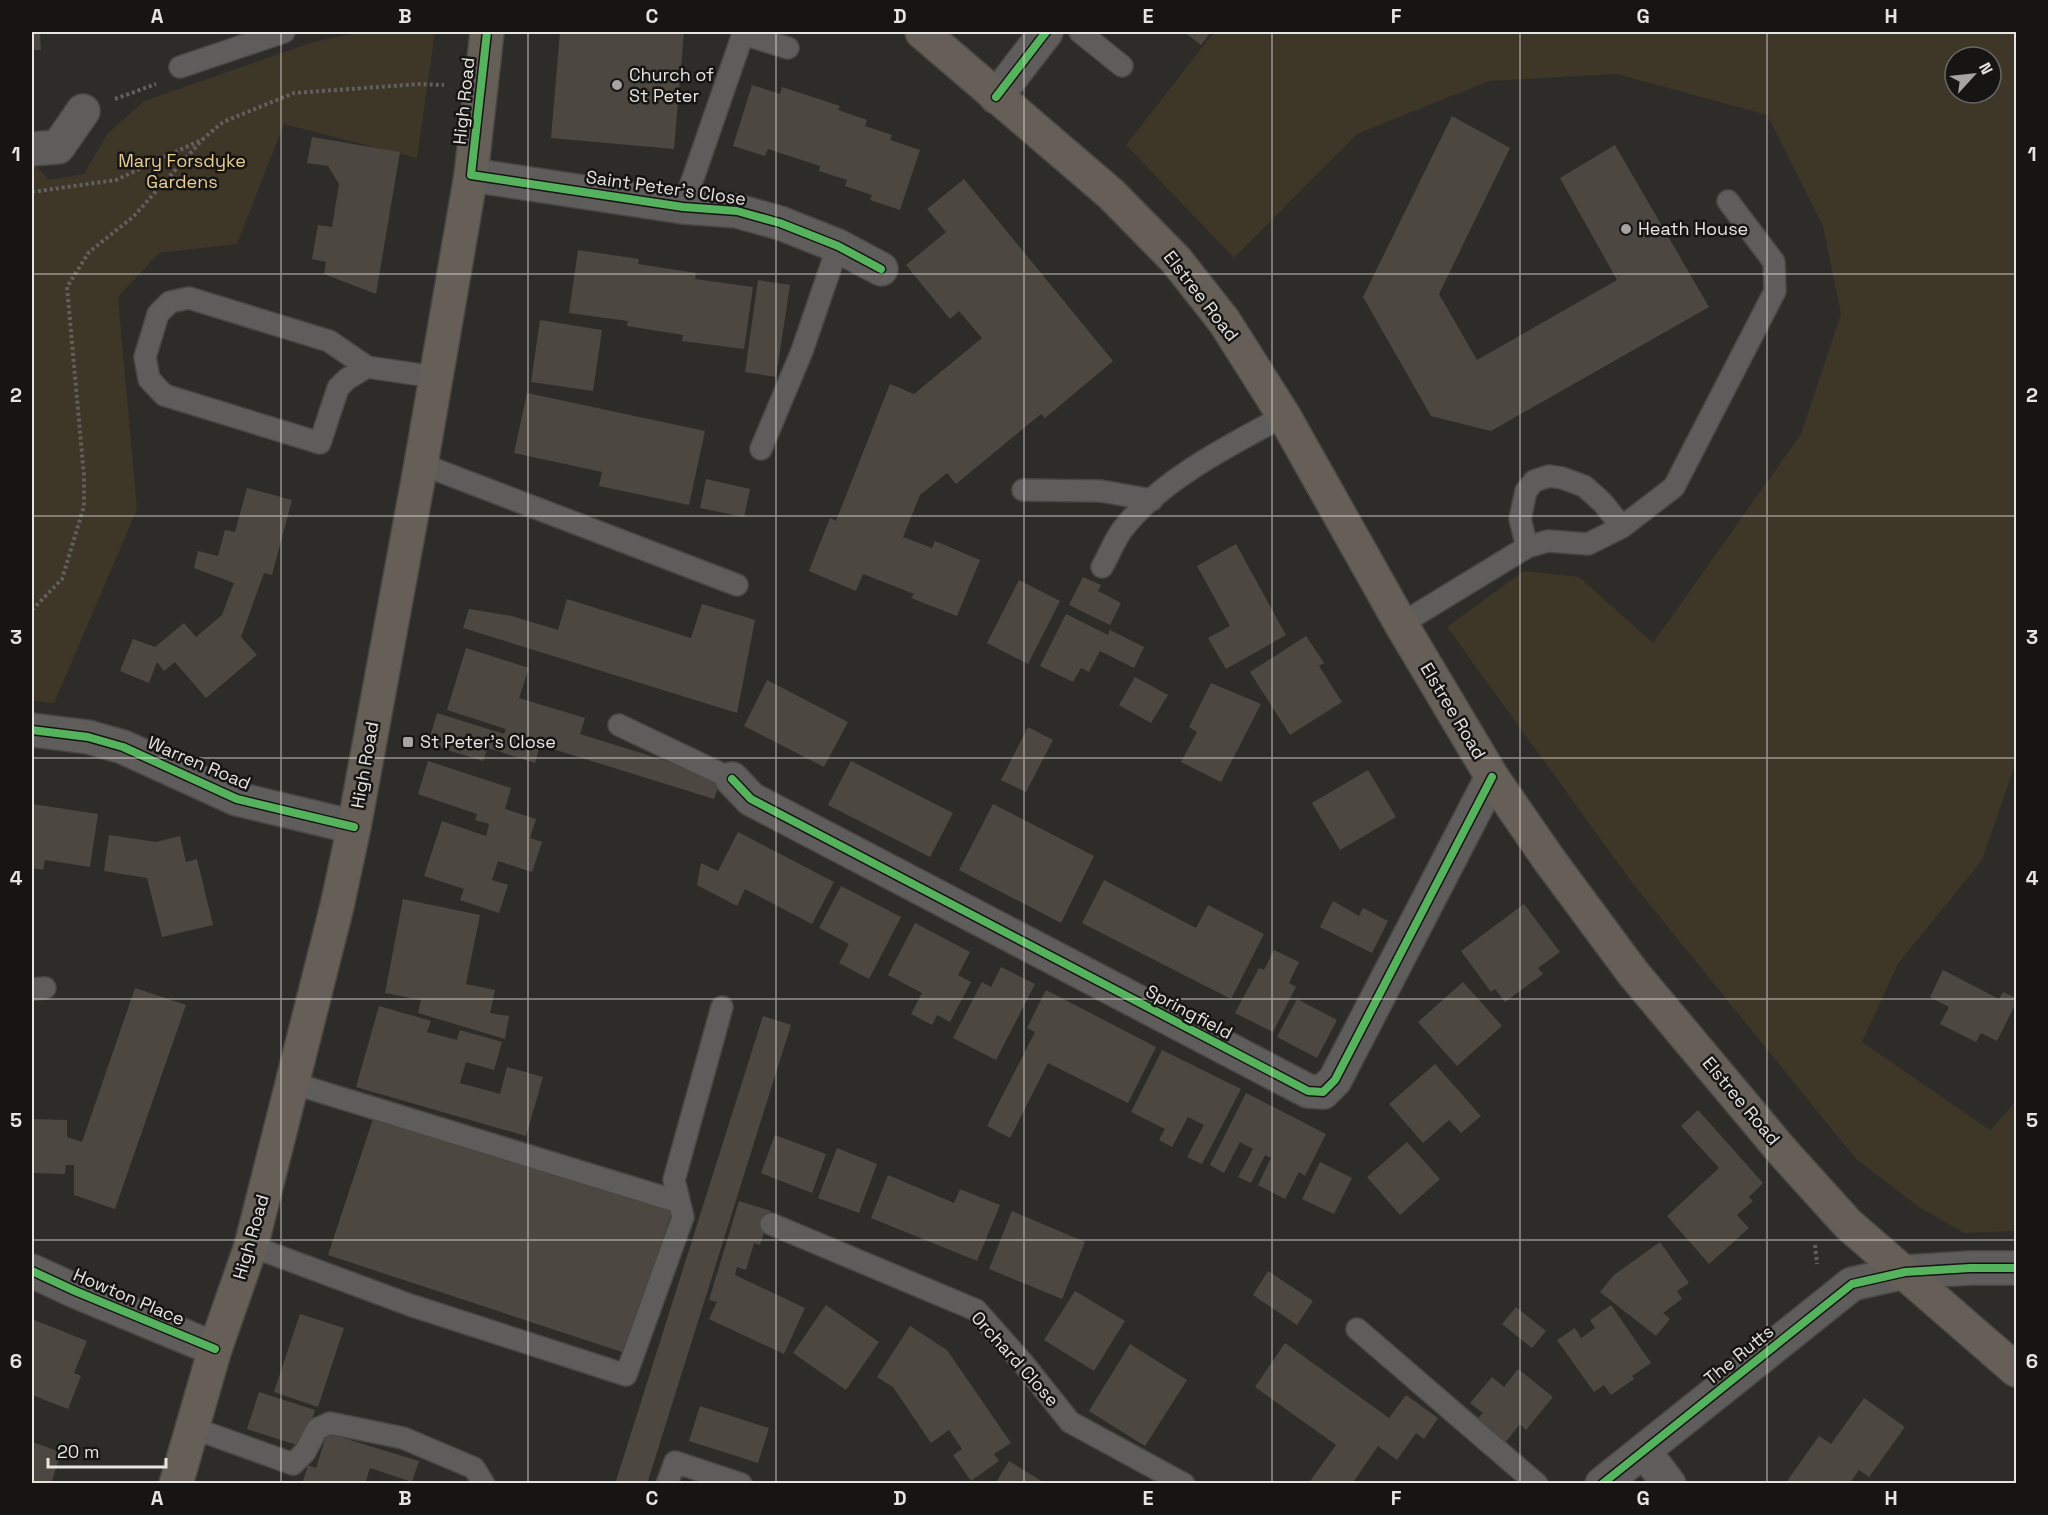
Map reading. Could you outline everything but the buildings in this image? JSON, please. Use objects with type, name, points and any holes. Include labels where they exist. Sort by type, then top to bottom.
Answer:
[{"type":"main road","name":"High Road","points":[[176,1484],[215,1349],[251,1246],[337,906],[354,827],[421,464],[471,175],[487,32]]},
{"type":"main road","name":"Elstree Road","points":[[922,32],[1111,194],[1176,260],[1224,321],[1284,416],[1401,624],[1491,777],[1634,974],[1782,1150],[1848,1224],[2016,1370]]},
{"type":"street","points":[[996,97],[1046,32]]},
{"type":"street","points":[[32,149],[58,147],[83,111]]},
{"type":"street","name":"Saint Peter's Close","points":[[471,175],[683,207],[737,211],[780,223],[838,246],[881,269]]},
{"type":"street","name":"Warren Road","points":[[32,730],[88,737],[123,747],[237,799],[354,827]]},
{"type":"street","name":"Springfield","points":[[732,779],[751,799],[1308,1091],[1323,1092],[1335,1080],[1491,777]]},
{"type":"street","name":"The Rutts","points":[[1602,1484],[1852,1284],[1905,1272],[2016,1268]]},
{"type":"street","name":"Howton Place","points":[[32,1271],[215,1349]]},
{"type":"street","points":[[1644,1451],[1669,1484]]},
{"type":"lane","points":[[180,67],[284,32]]},
{"type":"lane","points":[[1080,32],[1122,66]]},
{"type":"lane","points":[[683,207],[743,34],[788,48]]},
{"type":"lane","points":[[1401,624],[1527,547],[1548,541],[1588,544],[1622,528],[1674,487],[1775,291],[1774,262],[1728,201]]},
{"type":"lane","points":[[761,449],[802,351],[838,246]]},
{"type":"lane","points":[[367,368],[347,379],[338,388],[320,443],[164,395],[149,379],[146,357],[158,314],[170,302],[189,298],[328,341],[367,368],[435,377]]},
{"type":"lane","points":[[1102,567],[1122,531],[1152,500],[1195,467],[1284,416]]},
{"type":"lane","points":[[421,464],[737,585]]},
{"type":"lane","points":[[1527,547],[1520,519],[1526,490],[1534,481],[1550,476],[1584,486],[1602,502],[1622,528]]},
{"type":"lane","points":[[1023,490],[1101,491],[1152,500]]},
{"type":"lane","points":[[619,725],[732,779]]},
{"type":"lane","points":[[251,1246],[410,1305],[626,1375],[683,1217],[674,1180],[722,1007]]},
{"type":"lane","points":[[292,1083],[679,1202]]},
{"type":"lane","name":"Orchard Close","points":[[771,1224],[976,1310],[1023,1363],[1070,1422],[1184,1484]]},
{"type":"lane","points":[[1357,1329],[1537,1484]]},
{"type":"lane","points":[[193,1428],[293,1464],[305,1452],[317,1429],[330,1423],[403,1438],[474,1468],[484,1484]]},
{"type":"lane","points":[[667,1484],[675,1462],[741,1484]]},
{"type":"path","points":[[83,111],[175,77],[180,67]]},
{"type":"path","points":[[32,610],[62,579],[84,506],[84,476],[67,287],[89,252],[133,217],[203,140],[223,122],[294,93],[420,84],[481,86]]},
{"type":"path","points":[[32,192],[116,180],[203,140]]},
{"type":"green space","name":"Mary Forsdyke Gardens","points":[[361,32],[435,32],[417,158],[284,124],[237,244],[159,253],[118,297],[137,509],[54,703],[32,701],[32,161],[49,180],[84,174],[108,133],[144,101],[313,42]]},
{"type":"green space","points":[[1214,32],[2016,32],[2016,762],[1982,860],[1898,964],[1862,1042],[1990,1130],[2016,1101],[2016,1231],[1964,1233],[1920,1208],[1856,1159],[1633,884],[1447,627],[1524,571],[1579,577],[1653,643],[1801,434],[1841,314],[1823,226],[1767,115],[1617,74],[1489,81],[1357,134],[1234,258],[1126,145]]},
{"type":"cycle path","points":[[487,32],[471,175],[683,207],[737,211],[780,223],[838,246],[881,269]]},
{"type":"cycle path","points":[[996,97],[1046,32]]},
{"type":"cycle path","points":[[32,730],[88,737],[123,747],[237,799],[354,827]]},
{"type":"cycle path","points":[[732,779],[751,799],[1308,1091],[1323,1092],[1335,1080],[1492,777]]},
{"type":"cycle path","points":[[1602,1484],[1852,1284],[1905,1272],[2016,1268]]},
{"type":"cycle path","points":[[32,1271],[215,1349]]},
{"type":"place","name":"Church of St Peter","points":[[617,85]]},
{"type":"place","name":"Heath House","points":[[1626,229]]},
{"type":"place","name":"St Peter's Close","points":[[408,742]]}]
